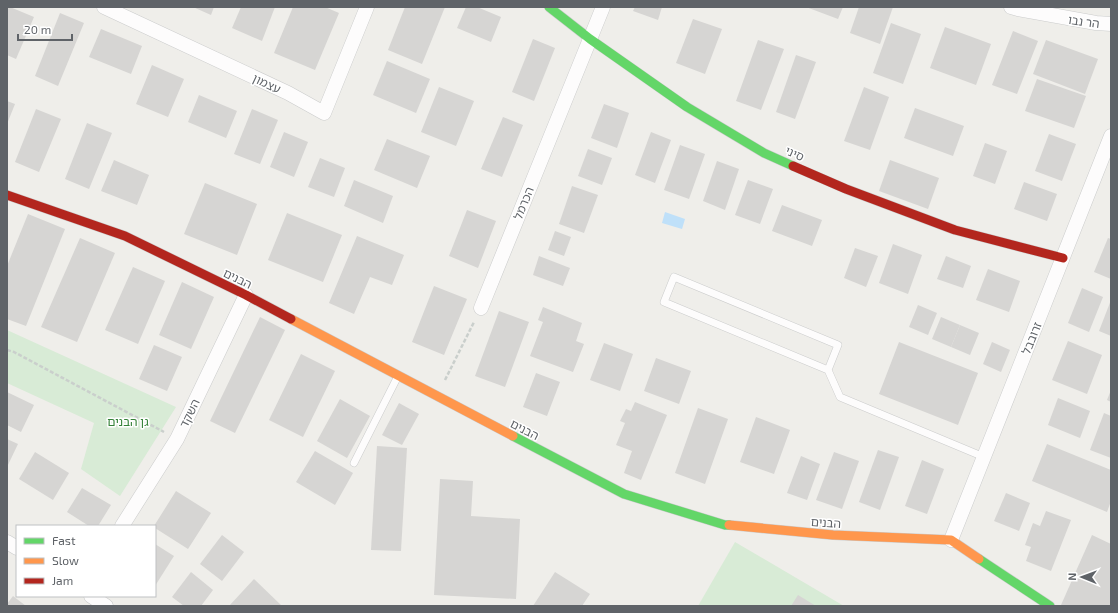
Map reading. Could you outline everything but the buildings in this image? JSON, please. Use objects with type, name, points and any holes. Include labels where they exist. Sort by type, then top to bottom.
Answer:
[{"type":"street","name":"עצמון","points":[[104,7],[288,93],[324,113],[367,7]]},
{"type":"street","name":"סיני","points":[[549,7],[590,39],[687,107],[764,153],[846,189],[955,230],[1063,258]]},
{"type":"street","name":"הכרמל","points":[[481,308],[603,7]]},
{"type":"street","name":"הר נבו","points":[[1010,7],[1018,10],[1096,23],[1111,24]]},
{"type":"street","name":"זרובבל","points":[[951,540],[1111,136]]},
{"type":"street","name":"הבנים","points":[[7,196],[125,236],[246,295],[436,397],[624,494],[725,525],[833,535],[951,540]]},
{"type":"street","name":"השקד","points":[[123,525],[177,439],[246,295]]},
{"type":"street","points":[[951,540],[1050,606]]},
{"type":"street","points":[[7,542],[16,547]]},
{"type":"street","points":[[92,597],[106,606]]},
{"type":"lane","points":[[828,370],[838,345],[674,277],[664,302],[828,370],[840,397],[984,457]]},
{"type":"lane","points":[[354,463],[398,376]]},
{"type":"path","points":[[436,397],[481,308]]},
{"type":"path","points":[[7,350],[14,352],[177,439]]},
{"type":"green space","name":"גן הבנים","points":[[7,330],[176,407],[120,496],[81,469],[94,423],[7,383]]},
{"type":"green space","points":[[735,542],[844,606],[698,606]]},
{"type":"water","points":[[665,212],[685,219],[682,229],[662,223]]},
{"type":"traffic: fast","points":[[549,7],[590,39],[687,107],[764,153],[793,166]]},
{"type":"traffic: fast","points":[[513,436],[624,494],[729,525]]},
{"type":"traffic: fast","points":[[979,559],[1050,606]]},
{"type":"traffic: slow","points":[[291,319],[513,436]]},
{"type":"traffic: slow","points":[[729,525],[833,535],[951,540],[979,559]]},
{"type":"traffic: jam","points":[[793,166],[846,189],[955,230],[1063,258]]},
{"type":"traffic: jam","points":[[7,195],[125,236],[246,295],[291,319]]}]
